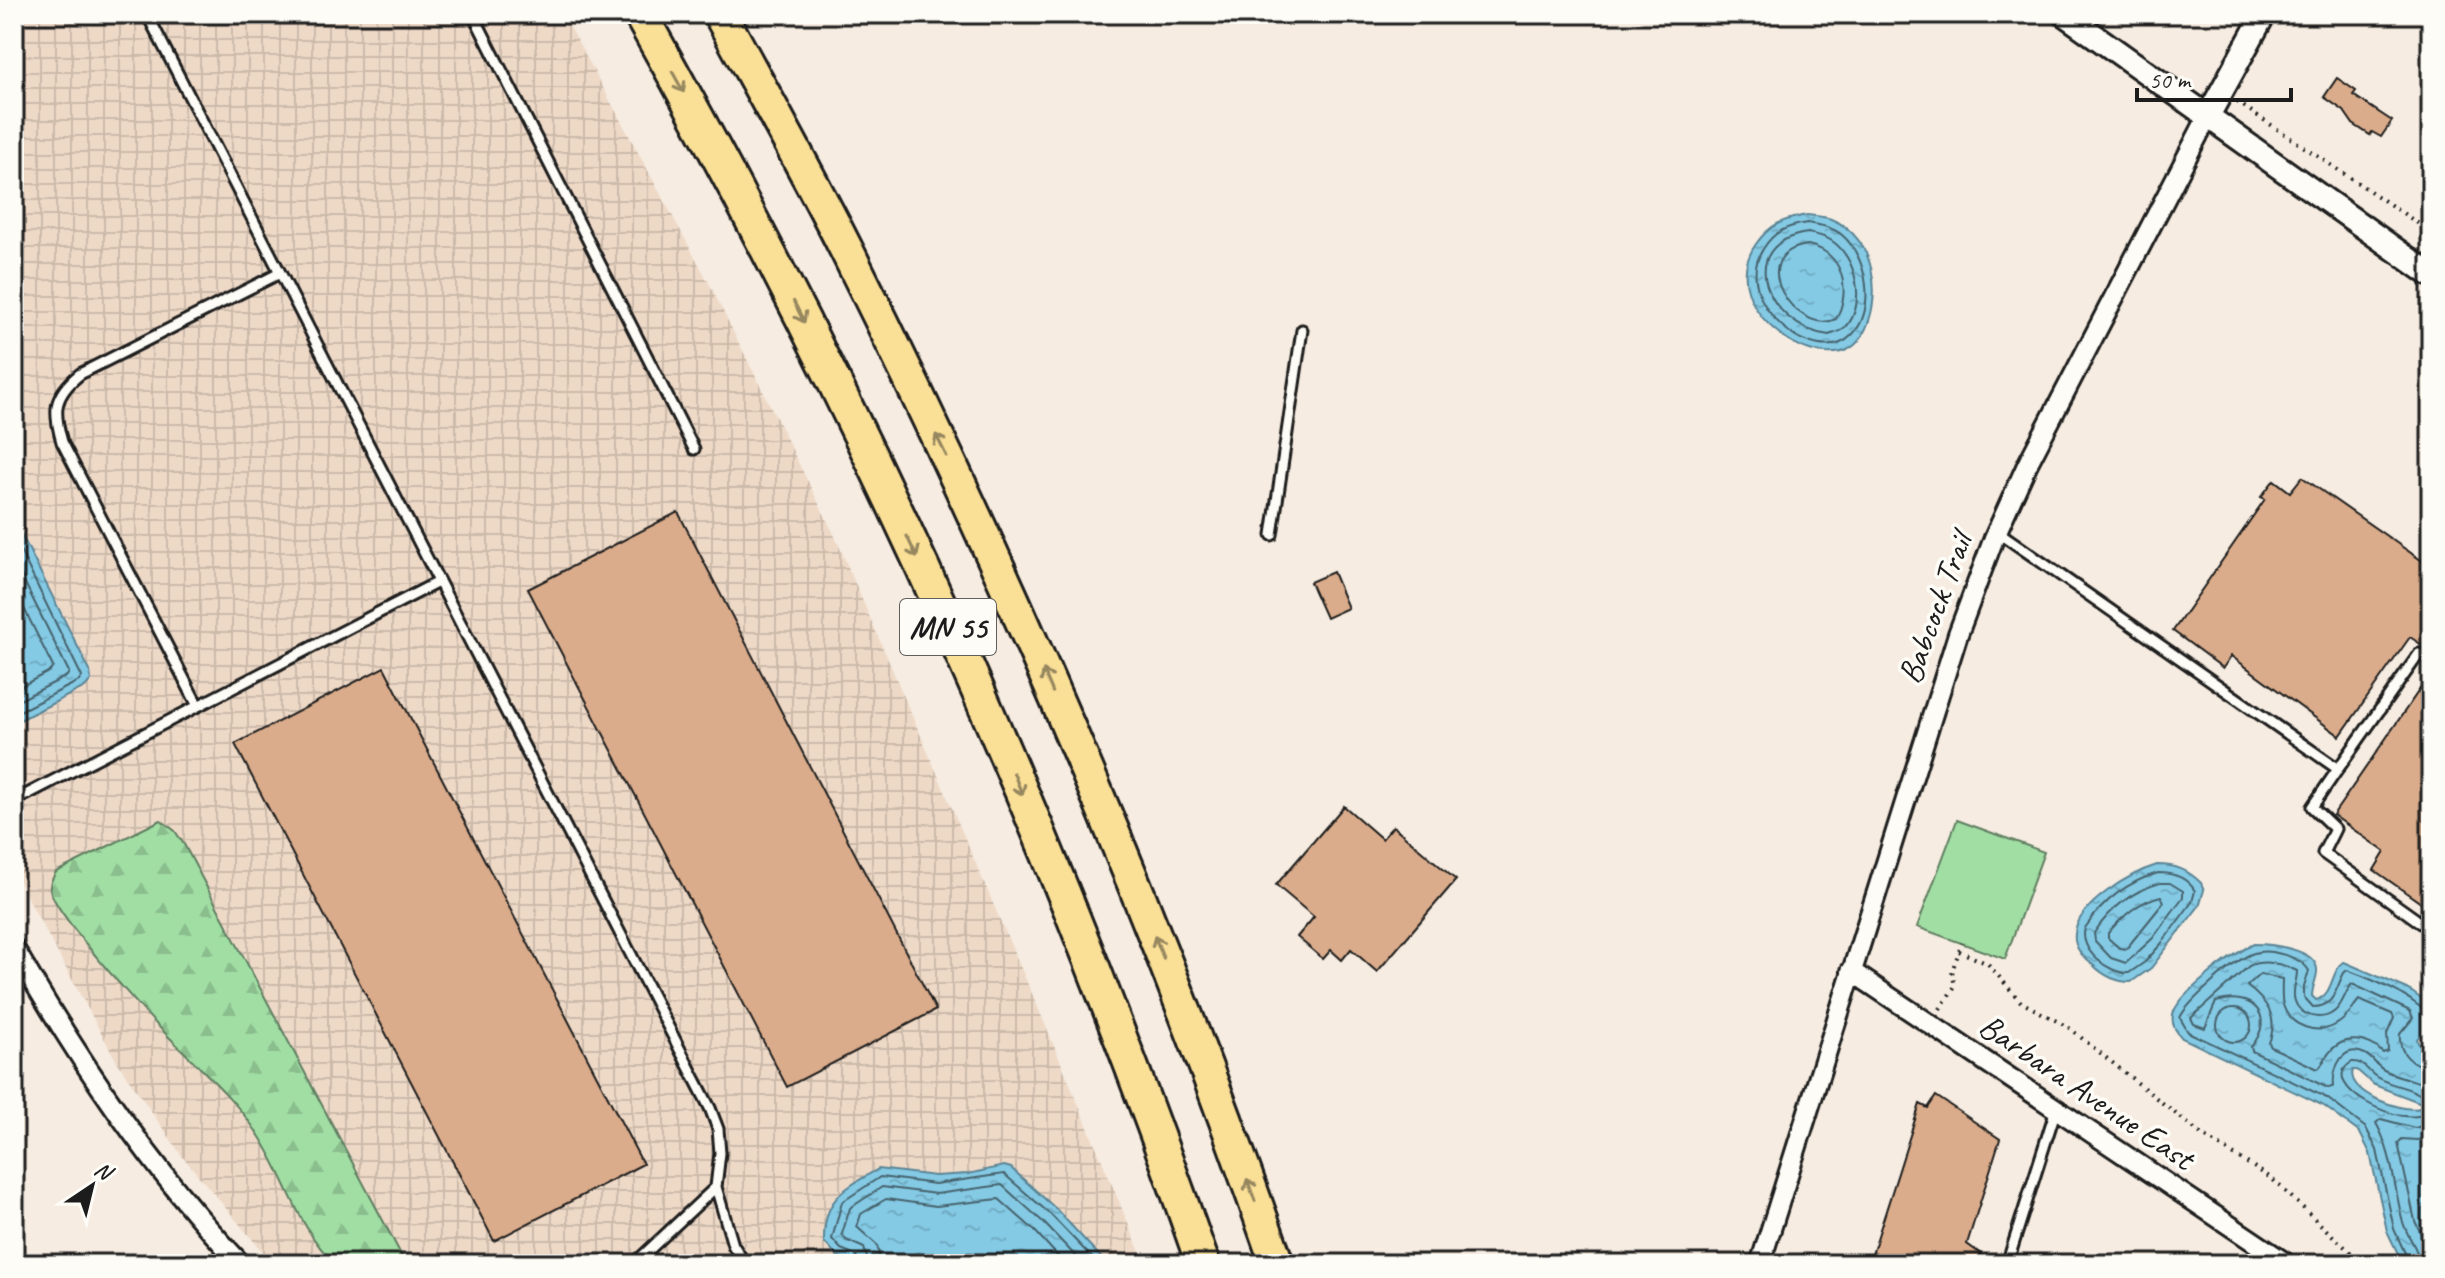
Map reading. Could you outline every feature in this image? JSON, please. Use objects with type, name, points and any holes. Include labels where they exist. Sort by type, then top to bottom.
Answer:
[{"type":"highway","name":"MN 55","points":[[640,14],[750,215],[822,357],[963,658],[1087,955],[1164,1153],[1203,1264]]},
{"type":"highway","name":"MN 55","points":[[720,14],[845,247],[972,510],[1033,645],[1198,1045],[1277,1264]]},
{"type":"street","points":[[2064,14],[2431,275]]},
{"type":"street","name":"Babcock Trail","points":[[1760,1264],[1958,634],[1997,531],[2027,465],[2264,14]]},
{"type":"street","points":[[14,948],[52,1014],[113,1108],[175,1188],[241,1264]]},
{"type":"street","name":"Barbara Avenue East","points":[[1851,971],[2287,1264]]},
{"type":"lane","points":[[147,14],[710,1108],[718,1129],[720,1153],[716,1187],[733,1245],[745,1264]]},
{"type":"lane","points":[[473,14],[694,449]]},
{"type":"lane","points":[[198,706],[62,442],[55,417],[56,409],[67,385],[80,374],[280,273]]},
{"type":"lane","points":[[1272,535],[1302,330]]},
{"type":"lane","points":[[1997,531],[2338,769]]},
{"type":"lane","points":[[14,801],[438,582]]},
{"type":"lane","points":[[2419,654],[2312,807],[2335,829],[2323,853],[2431,930]]},
{"type":"lane","points":[[2007,1264],[2056,1109]]},
{"type":"lane","points":[[634,1264],[716,1187]]},
{"type":"path","points":[[2222,91],[2431,232]]},
{"type":"path","points":[[1930,1024],[1955,986],[1952,971],[1962,943]]},
{"type":"path","points":[[1959,951],[1988,964],[2021,1002],[2068,1027],[2201,1134],[2271,1178],[2363,1264]]},
{"type":"shaded area","points":[[14,14],[563,14],[710,285],[833,532],[1145,1264],[273,1264],[182,1156],[117,1062],[14,873]]},
{"type":"green space","points":[[161,820],[175,831],[185,846],[406,1264],[335,1264],[311,1235],[268,1150],[248,1120],[119,983],[55,901],[50,887],[56,872]]},
{"type":"green space","points":[[1957,820],[2044,852],[2005,959],[1917,927]]},
{"type":"water","points":[[1807,215],[1828,218],[1846,228],[1858,240],[1872,270],[1873,305],[1869,321],[1862,336],[1847,350],[1826,353],[1803,347],[1780,334],[1761,316],[1749,293],[1746,269],[1756,244],[1778,224]]},
{"type":"water","points":[[14,520],[90,671],[91,680],[85,687],[14,723]]},
{"type":"water","points":[[2157,865],[2181,869],[2201,883],[2204,890],[2199,906],[2151,968],[2131,982],[2115,980],[2101,972],[2080,952],[2075,939],[2078,923],[2107,891]]},
{"type":"water","points":[[2254,944],[2271,945],[2292,949],[2310,958],[2317,971],[2312,996],[2316,1000],[2326,993],[2344,962],[2408,989],[2431,1006],[2431,1036],[2420,1035],[2417,1039],[2431,1052],[2431,1264],[2403,1264],[2387,1231],[2370,1153],[2360,1133],[2324,1106],[2182,1038],[2176,1030],[2173,1015],[2184,997],[2208,975]],"holes":[[[2353,1070],[2374,1085],[2419,1102],[2422,1104],[2420,1108],[2412,1109],[2378,1100],[2358,1086]]]},
{"type":"water","points":[[1004,1166],[1011,1168],[1056,1209],[1107,1264],[854,1261],[838,1257],[824,1242],[827,1215],[838,1196],[878,1169],[935,1176],[968,1174]]},
{"type":"building","points":[[2337,78],[2356,91],[2353,95],[2392,121],[2381,137],[2372,132],[2370,135],[2353,124],[2344,111],[2324,97]]},
{"type":"building","points":[[2302,477],[2431,567],[2431,651],[2410,637],[2340,736],[2231,656],[2223,668],[2173,631],[2265,499],[2261,497],[2274,480],[2290,492]]},
{"type":"building","points":[[678,512],[936,1010],[787,1087],[528,589]]},
{"type":"building","points":[[1333,572],[1348,608],[1326,618],[1310,582]]},
{"type":"building","points":[[384,667],[643,1164],[494,1241],[235,744]]},
{"type":"building","points":[[2431,673],[2431,910],[2374,870],[2385,852],[2333,815]]},
{"type":"building","points":[[1344,806],[1382,839],[1393,826],[1456,880],[1377,972],[1351,949],[1342,960],[1331,950],[1323,959],[1297,937],[1314,917],[1276,885]]},
{"type":"building","points":[[1936,1096],[2000,1139],[1967,1244],[1981,1254],[1974,1264],[1869,1264],[1920,1104],[1928,1108]]}]
